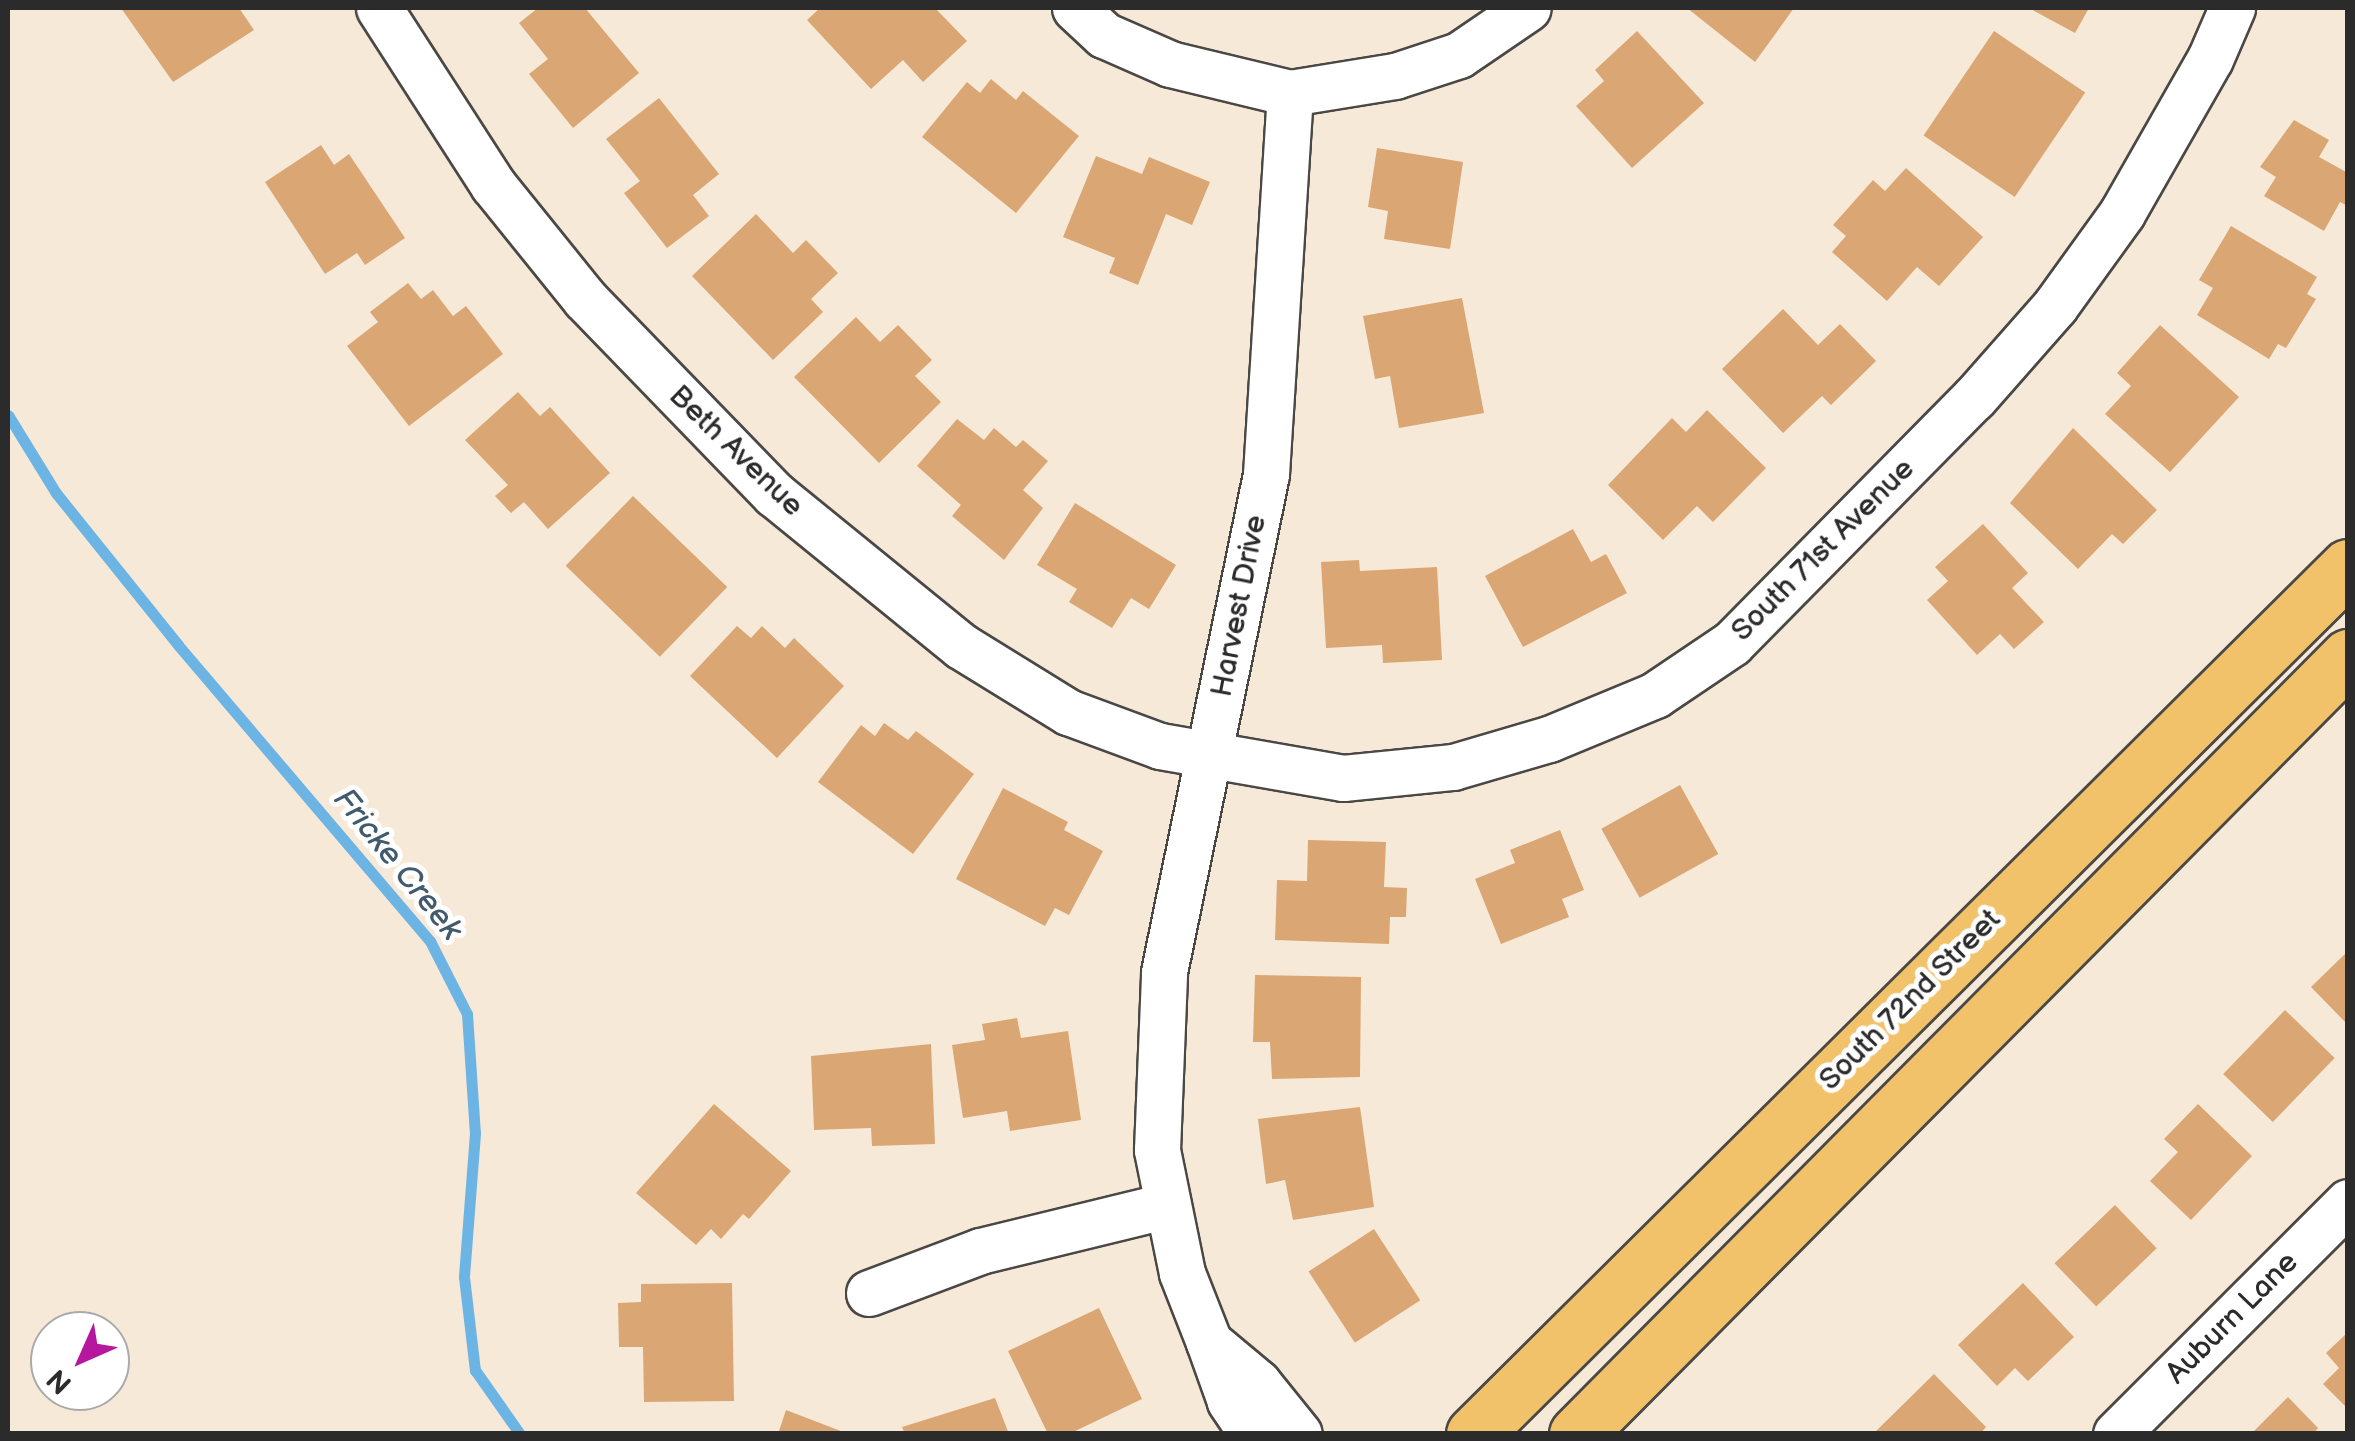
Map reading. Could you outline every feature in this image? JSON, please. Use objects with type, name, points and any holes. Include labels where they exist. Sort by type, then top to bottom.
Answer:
[{"type":"main road","name":"South 72nd Street","points":[[1474,1434],[2348,567]]},
{"type":"main road","points":[[1577,1434],[2348,657]]},
{"type":"street","points":[[1075,8],[1104,35],[1170,64],[1290,93],[1395,76],[1459,56],[1528,8]]},
{"type":"street","name":"South 71st Avenue","points":[[1208,759],[1344,778],[1453,767],[1549,739],[1654,695],[1732,643],[1974,398],[2055,306],[2122,213],[2210,60],[2232,8]]},
{"type":"street","name":"Beth Avenue","points":[[392,12],[494,185],[585,299],[774,494],[961,646],[1068,712],[1208,759]]},
{"type":"street","name":"Harvest Drive","points":[[1252,1434],[1230,1400],[1209,1342],[1164,1206],[1157,1150],[1164,972],[1266,474],[1290,93]]},
{"type":"street","name":"Auburn Lane","points":[[2116,1434],[2348,1202]]},
{"type":"street","points":[[869,1293],[980,1251],[1164,1206]]},
{"type":"street","points":[[1209,1342],[1258,1383],[1299,1434]]},
{"type":"building","points":[[121,8],[239,8],[254,30],[173,82]]},
{"type":"building","points":[[538,8],[585,8],[639,73],[573,128],[529,74],[548,59],[519,23]]},
{"type":"building","points":[[820,8],[935,8],[967,41],[923,82],[903,60],[871,89],[807,20]]},
{"type":"building","points":[[1687,8],[1794,8],[1755,62]]},
{"type":"building","points":[[2029,8],[2089,8],[2075,33]]},
{"type":"building","points":[[1637,31],[1704,103],[1632,168],[1576,106],[1604,81],[1595,70]]},
{"type":"building","points":[[1994,31],[2085,93],[2015,197],[1924,135]]},
{"type":"building","points":[[991,79],[1016,100],[1023,91],[1079,136],[1016,213],[922,137],[967,82],[980,93]]},
{"type":"building","points":[[659,98],[719,174],[693,195],[709,216],[667,248],[624,193],[640,181],[606,139]]},
{"type":"building","points":[[2294,120],[2329,140],[2319,157],[2348,173],[2348,206],[2340,202],[2324,231],[2264,196],[2276,177],[2260,167]]},
{"type":"building","points":[[321,145],[334,165],[349,154],[405,238],[365,265],[357,253],[325,274],[265,182]]},
{"type":"building","points":[[1377,148],[1463,162],[1450,249],[1384,239],[1388,211],[1368,207]]},
{"type":"building","points":[[1096,156],[1142,174],[1149,157],[1210,182],[1192,225],[1166,214],[1138,285],[1109,273],[1115,258],[1063,237]]},
{"type":"building","points":[[1906,168],[1983,237],[1939,286],[1917,267],[1887,301],[1832,252],[1846,236],[1833,225],[1873,180],[1885,191]]},
{"type":"building","points":[[756,214],[793,253],[806,240],[838,273],[811,299],[823,312],[773,360],[692,276]]},
{"type":"building","points":[[2231,226],[2317,277],[2307,294],[2316,299],[2286,348],[2278,344],[2269,359],[2197,315],[2213,288],[2199,280]]},
{"type":"building","points":[[408,283],[421,299],[433,290],[453,316],[466,306],[503,354],[409,426],[347,346],[378,322],[370,312]]},
{"type":"building","points":[[1462,298],[1484,413],[1399,428],[1390,376],[1375,379],[1363,316]]},
{"type":"building","points":[[1783,309],[1818,345],[1840,324],[1876,361],[1831,405],[1822,396],[1783,433],[1722,369]]},
{"type":"building","points":[[856,317],[880,342],[898,325],[932,360],[915,376],[941,402],[879,463],[794,377]]},
{"type":"building","points":[[2160,325],[2239,397],[2170,472],[2105,414],[2131,386],[2117,373]]},
{"type":"building","points":[[518,392],[540,416],[550,407],[610,473],[548,529],[524,502],[511,513],[495,496],[508,485],[465,440]]},
{"type":"building","points":[[1707,410],[1766,468],[1713,522],[1697,506],[1663,540],[1608,485],[1672,418],[1686,432]]},
{"type":"building","points":[[957,419],[984,440],[994,428],[1016,447],[1023,440],[1048,461],[1023,490],[1043,508],[1004,560],[952,516],[961,505],[917,466]]},
{"type":"building","points":[[2073,428],[2157,510],[2123,544],[2112,534],[2078,569],[2010,503]]},
{"type":"building","points":[[633,496],[727,587],[660,657],[566,566]]},
{"type":"building","points":[[1075,503],[1176,565],[1149,609],[1131,598],[1112,628],[1069,602],[1077,589],[1037,565]]},
{"type":"building","points":[[1983,524],[2028,573],[2012,588],[2044,622],[2014,649],[2000,634],[1977,655],[1927,600],[1948,581],[1935,567]]},
{"type":"building","points":[[1573,529],[1591,562],[1606,554],[1627,593],[1523,647],[1485,576]]},
{"type":"building","points":[[1359,560],[1360,571],[1437,567],[1442,660],[1383,663],[1382,645],[1326,648],[1321,562]]},
{"type":"building","points":[[737,626],[751,638],[762,626],[785,648],[794,638],[844,686],[777,758],[690,676]]},
{"type":"building","points":[[884,723],[908,740],[916,731],[974,774],[913,854],[818,782],[861,725],[875,736]]},
{"type":"building","points":[[1680,785],[1718,854],[1640,898],[1601,829]]},
{"type":"building","points":[[1003,788],[1068,822],[1064,830],[1103,851],[1069,915],[1055,908],[1045,926],[956,879]]},
{"type":"building","points":[[1560,830],[1584,890],[1562,899],[1569,917],[1501,944],[1475,879],[1515,863],[1510,850]]},
{"type":"building","points":[[1308,840],[1386,842],[1384,887],[1407,888],[1406,917],[1390,917],[1389,944],[1275,940],[1277,880],[1307,881]]},
{"type":"building","points":[[2348,951],[2348,1025],[2311,987]]},
{"type":"building","points":[[1255,975],[1361,977],[1360,1077],[1272,1079],[1270,1042],[1253,1042]]},
{"type":"building","points":[[2285,1010],[2335,1058],[2273,1122],[2223,1074]]},
{"type":"building","points":[[1017,1018],[1021,1038],[1068,1031],[1081,1120],[1010,1131],[1007,1111],[963,1118],[952,1045],[985,1040],[982,1024]]},
{"type":"building","points":[[931,1044],[935,1144],[872,1146],[871,1128],[814,1130],[811,1056]]},
{"type":"building","points":[[714,1104],[791,1171],[749,1219],[743,1214],[721,1239],[711,1229],[696,1245],[636,1193]]},
{"type":"building","points":[[2198,1104],[2252,1156],[2191,1220],[2150,1181],[2178,1152],[2164,1139]]},
{"type":"building","points":[[1360,1107],[1374,1207],[1293,1220],[1285,1180],[1266,1184],[1258,1119]]},
{"type":"building","points":[[2115,1205],[2157,1248],[2096,1307],[2055,1263]]},
{"type":"building","points":[[1374,1229],[1420,1300],[1355,1343],[1309,1271]]},
{"type":"building","points":[[732,1283],[734,1401],[644,1402],[643,1347],[619,1347],[618,1303],[641,1302],[641,1284]]},
{"type":"building","points":[[2023,1283],[2074,1337],[2028,1381],[2015,1368],[1997,1386],[1958,1345]]},
{"type":"building","points":[[1099,1308],[1142,1399],[1069,1434],[1048,1434],[1008,1351]]},
{"type":"building","points":[[2348,1332],[2348,1409],[2323,1384],[2339,1368],[2326,1353]]},
{"type":"building","points":[[1934,1374],[1986,1427],[1980,1434],[1873,1434]]},
{"type":"building","points":[[2288,1397],[2318,1428],[2313,1434],[2251,1434]]},
{"type":"building","points":[[995,1398],[1009,1434],[905,1434],[902,1427]]},
{"type":"building","points":[[786,1410],[846,1433],[846,1434],[778,1434]]},
{"type":"waterway","name":"Fricke Creek","points":[[8,415],[56,493],[178,645],[430,941],[467,1014],[475,1133],[464,1277],[475,1370],[520,1434]]}]
